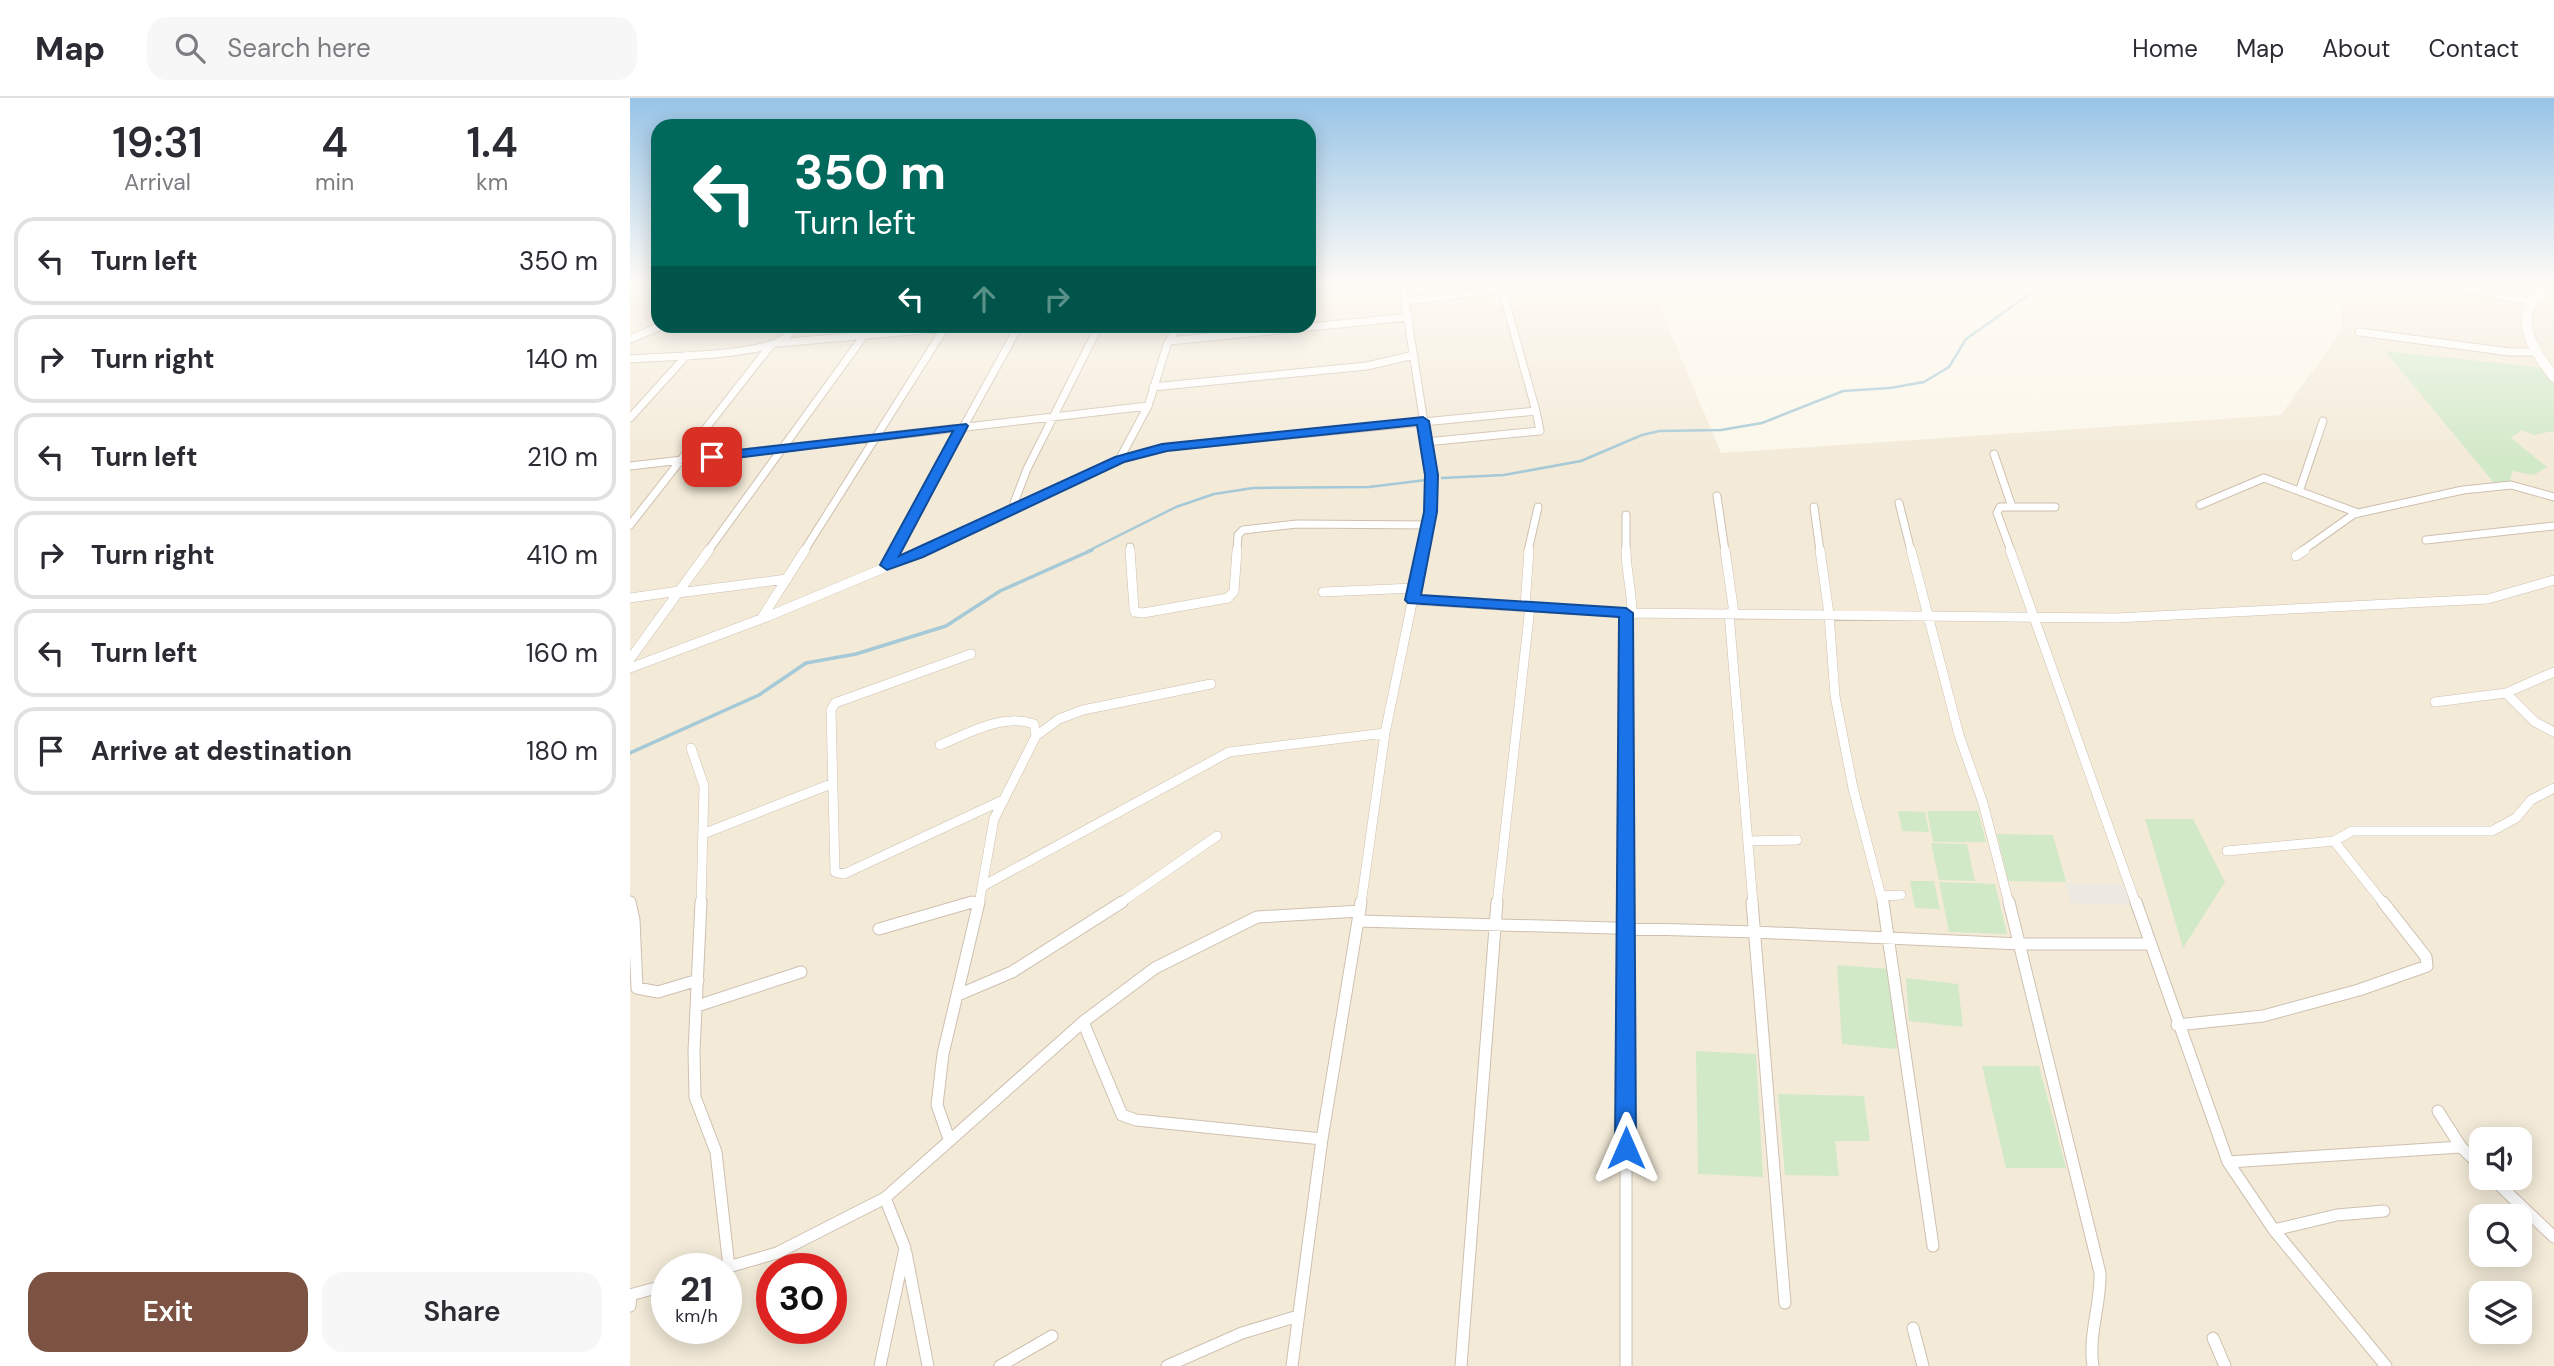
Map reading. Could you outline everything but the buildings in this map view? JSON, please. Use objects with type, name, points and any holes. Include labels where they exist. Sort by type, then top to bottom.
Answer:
[{"type":"street","points":[[630,525],[775,344],[780,341]]},
{"type":"street","points":[[630,359],[806,341]]},
{"type":"street","points":[[630,660],[859,341]]},
{"type":"street","points":[[761,619],[936,341]]},
{"type":"street","points":[[887,565],[1010,341]]},
{"type":"street","points":[[1018,507],[1014,503],[1018,491],[1091,341]]},
{"type":"street","points":[[1119,460],[1148,406],[1169,341]]},
{"type":"street","points":[[1292,1366],[1322,1139],[1359,916],[1385,733],[1428,525],[1432,475],[1412,341]]},
{"type":"street","points":[[1426,442],[1541,431],[1516,341]]},
{"type":"street","points":[[2428,341],[2510,352],[2537,352]]},
{"type":"street","points":[[2534,341],[2537,352],[2554,377]]},
{"type":"street","points":[[630,418],[687,355]]},
{"type":"street","points":[[1153,387],[1367,366],[1414,355]]},
{"type":"street","points":[[630,466],[1148,406]]},
{"type":"street","points":[[630,668],[761,619],[1119,460],[1166,447],[1217,440],[1297,435],[1536,411]]},
{"type":"street","points":[[2300,489],[2323,421]]},
{"type":"street","points":[[1994,454],[2012,507]]},
{"type":"street","points":[[2200,505],[2264,478],[2360,513]]},
{"type":"street","points":[[2296,556],[2332,532],[2351,515],[2463,490],[2511,485],[2554,497]]},
{"type":"street","points":[[1717,496],[1732,613],[1785,1303]]},
{"type":"street","points":[[1899,503],[1959,735],[1983,803],[2021,944],[2045,1057],[2100,1273],[2102,1287],[2088,1348],[2093,1366]]},
{"type":"street","points":[[1461,1366],[1494,926],[1511,789],[1527,607],[1528,552],[1538,507]]},
{"type":"street","points":[[1814,507],[1829,614],[1835,696],[1853,788],[1882,896],[1933,1245]]},
{"type":"street","points":[[2055,507],[2000,507],[1997,513],[2177,1025],[2228,1162],[2274,1230],[2386,1366]]},
{"type":"street","points":[[1626,515],[1626,568],[1632,588],[1629,613],[1626,930],[1626,1366]]},
{"type":"street","points":[[1130,547],[1134,609],[1135,612],[1143,613],[1228,598],[1234,591],[1238,535],[1243,530],[1297,524],[1428,525]]},
{"type":"street","points":[[2426,540],[2554,526]]},
{"type":"street","points":[[630,598],[787,579]]},
{"type":"street","points":[[1413,600],[1629,613],[2116,618],[2488,599],[2554,580]]},
{"type":"street","points":[[1322,593],[1415,588]]},
{"type":"street","points":[[971,654],[835,703],[831,710],[835,872],[844,874],[1003,800]]},
{"type":"street","points":[[2435,702],[2506,693],[2554,673]]},
{"type":"street","points":[[949,1139],[937,1105],[943,1054],[984,886],[994,819],[1021,762],[1036,736],[1059,719],[1083,710],[1211,684]]},
{"type":"street","points":[[2506,693],[2535,722],[2554,732]]},
{"type":"street","points":[[940,745],[997,723],[1017,720],[1034,724],[1036,736]]},
{"type":"street","points":[[984,886],[1229,752],[1385,733]]},
{"type":"street","points":[[691,748],[704,786],[695,1097],[716,1152],[724,1253]]},
{"type":"street","points":[[703,834],[831,783]]},
{"type":"street","points":[[2227,851],[2334,841],[2352,831],[2492,831],[2516,818],[2531,800],[2554,788]]},
{"type":"street","points":[[958,995],[1010,973],[1077,932],[1217,836]]},
{"type":"street","points":[[1749,841],[1797,840]]},
{"type":"street","points":[[2177,1025],[2263,1016],[2359,990],[2427,966],[2426,957],[2334,841]]},
{"type":"street","points":[[1882,896],[1901,895]]},
{"type":"street","points":[[879,929],[980,900]]},
{"type":"street","points":[[630,902],[634,920],[637,988],[642,992],[656,992],[698,980]]},
{"type":"street","points":[[742,1263],[777,1253],[885,1198],[1083,1022],[1155,968],[1257,917],[1359,916],[1494,926],[1755,932],[2021,944],[2150,944]]},
{"type":"street","points":[[696,1006],[801,972]]},
{"type":"street","points":[[1083,1022],[1122,1115],[1136,1120],[1322,1139]]},
{"type":"street","points":[[2438,1111],[2461,1147],[2469,1155]]},
{"type":"street","points":[[2228,1162],[2461,1147]]},
{"type":"street","points":[[2505,1190],[2554,1237]]},
{"type":"street","points":[[885,1198],[905,1248],[928,1366]]},
{"type":"street","points":[[2274,1230],[2337,1215],[2384,1210]]},
{"type":"street","points":[[880,1366],[905,1248]]},
{"type":"street","points":[[630,1306],[630,1295],[651,1289]]},
{"type":"street","points":[[1167,1366],[1242,1333],[1298,1316]]},
{"type":"street","points":[[1913,1328],[1923,1366]]},
{"type":"street","points":[[1000,1366],[1052,1336]]},
{"type":"street","points":[[2213,1338],[2225,1366]]},
{"type":"shaded area","points":[[630,341],[1674,341],[1721,453],[2281,415],[2334,341],[2554,341],[2554,1366],[630,1366]]},
{"type":"shaded area","points":[[2065,883],[2124,885],[2130,905],[2071,903]]},
{"type":"green space","points":[[2385,351],[2545,368],[2554,382],[2554,431],[2534,435],[2522,430],[2511,438],[2547,467],[2534,475],[2512,471],[2510,482],[2495,484]]},
{"type":"green space","points":[[1898,811],[1925,812],[1929,832],[1902,831]]},
{"type":"green space","points":[[1927,811],[1978,811],[1986,842],[1933,842]]},
{"type":"green space","points":[[2145,819],[2193,819],[2225,882],[2183,948]]},
{"type":"green space","points":[[1997,834],[2053,835],[2066,882],[2008,881]]},
{"type":"green space","points":[[1931,843],[1967,844],[1975,881],[1939,880]]},
{"type":"green space","points":[[1910,881],[1934,881],[1940,909],[1915,908]]},
{"type":"green space","points":[[1939,882],[1995,884],[2007,934],[1949,932]]},
{"type":"green space","points":[[1837,965],[1890,969],[1897,1049],[1842,1044]]},
{"type":"green space","points":[[1906,978],[1958,984],[1963,1027],[1909,1021]]},
{"type":"green space","points":[[1696,1051],[1756,1054],[1763,1177],[1698,1174]]},
{"type":"green space","points":[[1982,1066],[2039,1066],[2066,1168],[2006,1168]]},
{"type":"green space","points":[[1778,1094],[1864,1096],[1870,1141],[1835,1141],[1839,1176],[1785,1175]]},
{"type":"waterway","points":[[1442,478],[1504,475],[1581,461],[1642,435],[1659,431],[1721,430],[1762,423],[1843,391],[1890,388],[1924,382],[1949,367],[1965,341]]},
{"type":"waterway","points":[[1088,551],[1176,507],[1214,494],[1253,488],[1369,487],[1426,480]]},
{"type":"waterway","points":[[630,753],[759,695],[806,663],[856,654],[946,626],[1000,591],[1092,550]]},
{"type":"route","points":[[712,457],[962,426],[887,565],[918,554],[1119,460],[1166,447],[1423,421],[1432,475],[1431,512],[1413,600],[1626,613],[1626,1148]]}]
